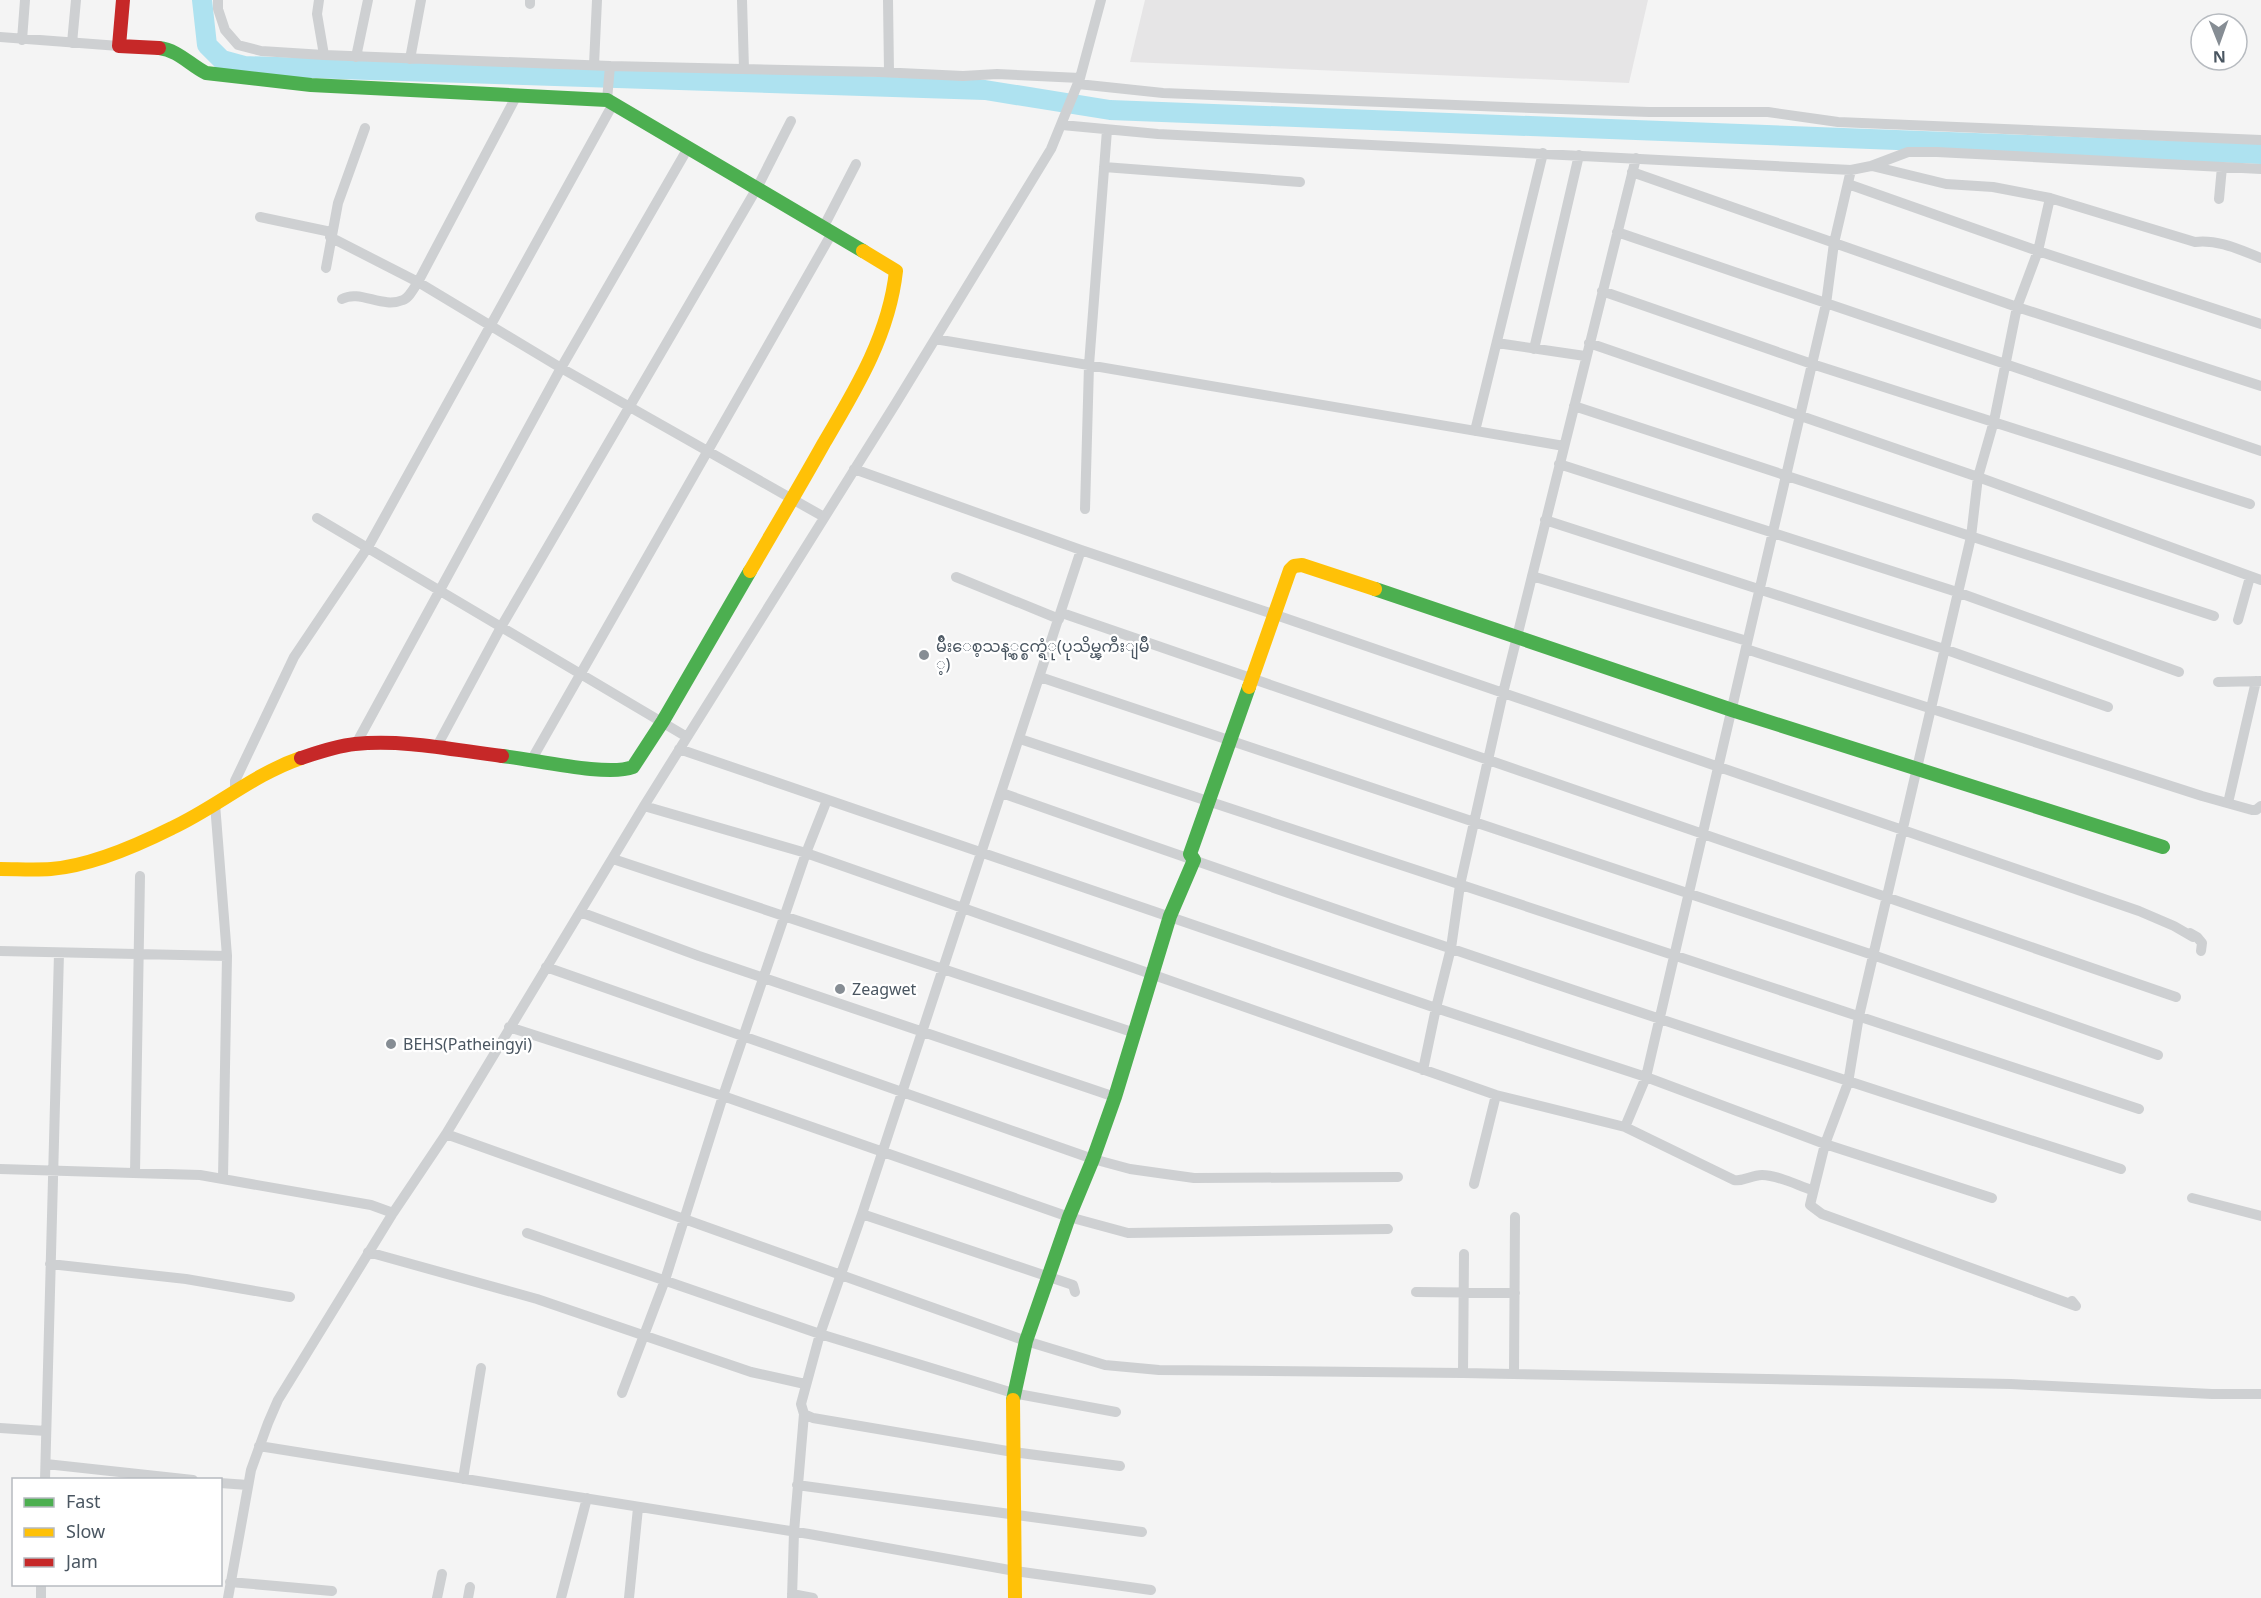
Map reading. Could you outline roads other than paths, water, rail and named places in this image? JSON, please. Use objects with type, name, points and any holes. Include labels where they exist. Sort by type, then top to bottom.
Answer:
[{"type":"street","points":[[22,40],[25,0]]},
{"type":"street","points":[[72,43],[76,0]]},
{"type":"street","points":[[119,46],[123,0]]},
{"type":"street","points":[[218,0],[218,9],[225,30],[238,45],[261,51],[356,57],[594,65],[610,68],[889,72],[963,76],[997,74],[1164,93],[1649,112],[1768,112],[1838,122],[2261,140]]},
{"type":"street","points":[[319,0],[317,14],[324,55]]},
{"type":"street","points":[[356,57],[368,0]]},
{"type":"street","points":[[410,59],[421,0]]},
{"type":"street","points":[[594,65],[597,0]]},
{"type":"street","points":[[741,0],[744,69]]},
{"type":"street","points":[[888,0],[889,72]]},
{"type":"street","points":[[228,1598],[248,1485],[259,1446],[278,1400],[368,1252],[446,1134],[680,749],[684,735],[824,517],[1051,149],[1078,84],[1101,0]]},
{"type":"street","points":[[0,37],[168,49],[177,53],[194,68],[206,73],[311,85],[609,98],[688,148],[897,272],[894,297],[887,323],[861,380],[666,723],[633,767],[625,770],[602,770],[532,759],[400,744],[356,744],[330,748],[277,766],[173,828],[84,863],[52,869],[0,869]]},
{"type":"street","points":[[235,791],[235,781],[294,657],[368,547],[489,326],[609,98],[610,68]]},
{"type":"street","points":[[342,299],[348,295],[355,295],[380,302],[403,300],[418,282],[517,95]]},
{"type":"street","points":[[436,748],[501,627],[757,188],[791,121]]},
{"type":"street","points":[[1063,121],[1107,130],[1158,134],[1851,170],[1871,166],[1908,152],[2261,169]]},
{"type":"street","points":[[326,268],[338,203],[365,128]]},
{"type":"street","points":[[1085,509],[1089,365],[1107,130]]},
{"type":"street","points":[[356,744],[561,368],[688,148]]},
{"type":"street","points":[[1475,431],[1543,153]]},
{"type":"street","points":[[1534,349],[1579,155]]},
{"type":"street","points":[[1423,1070],[1451,948],[1460,885],[1503,693],[1636,158]]},
{"type":"street","points":[[532,759],[708,451],[828,231],[856,164]]},
{"type":"street","points":[[1871,166],[1946,184],[1994,187],[2050,198],[2195,242],[2217,242],[2261,258]]},
{"type":"street","points":[[1104,167],[1300,182]]},
{"type":"street","points":[[2219,199],[2222,167]]},
{"type":"street","points":[[1625,1127],[1646,1077],[1675,956],[1826,304],[1834,243],[1851,170]]},
{"type":"street","points":[[1632,172],[2017,308],[2261,386]]},
{"type":"street","points":[[1848,184],[2038,251],[2261,324]]},
{"type":"street","points":[[2050,198],[2038,251],[2017,308],[1994,421],[1978,477],[1971,537],[1886,896],[1859,1016],[1848,1083],[1825,1144],[1810,1205],[1822,1214],[2076,1306],[2072,1301]]},
{"type":"street","points":[[260,218],[331,235],[418,282],[561,368],[824,517]]},
{"type":"street","points":[[1617,232],[2261,451]]},
{"type":"street","points":[[1602,291],[1812,364],[2250,504]]},
{"type":"street","points":[[935,339],[1564,447]]},
{"type":"street","points":[[1497,343],[1585,356]]},
{"type":"street","points":[[1589,343],[1978,477],[2256,579],[2238,620]]},
{"type":"street","points":[[1574,406],[2214,616]]},
{"type":"street","points":[[1559,464],[1957,592],[2179,672]]},
{"type":"street","points":[[854,469],[1081,550],[2139,911],[2193,937],[2189,932],[2197,936],[2202,943],[2201,951]]},
{"type":"street","points":[[317,518],[684,735]]},
{"type":"street","points":[[1545,520],[1944,649],[2108,707]]},
{"type":"street","points":[[813,1598],[792,1596],[797,1485],[804,1414],[801,1404],[805,1384],[819,1334],[862,1214],[1081,550]]},
{"type":"street","points":[[1194,860],[1190,854],[1273,614],[1290,570],[1298,565],[1517,636],[1732,710],[2163,847]]},
{"type":"street","points":[[1532,576],[1747,645],[1930,708],[2228,803],[2252,810],[2261,806]]},
{"type":"street","points":[[956,577],[1061,616],[1251,679],[2176,997]]},
{"type":"street","points":[[1040,677],[1873,955],[2158,1055]]},
{"type":"street","points":[[2218,682],[2258,681],[2228,803]]},
{"type":"street","points":[[1020,739],[2139,1109]]},
{"type":"street","points":[[680,749],[1436,1008],[1646,1077],[1825,1144],[1992,1198]]},
{"type":"street","points":[[1002,793],[1659,1020],[1848,1083],[2121,1169]]},
{"type":"street","points":[[622,1393],[665,1280],[723,1096],[827,800]]},
{"type":"street","points":[[214,804],[227,956],[223,1178]]},
{"type":"street","points":[[644,806],[807,853],[1496,1095],[1625,1127],[1734,1180],[1741,1182],[1764,1175],[1812,1190]]},
{"type":"street","points":[[613,859],[1135,1033]]},
{"type":"street","points":[[1015,1598],[1011,1416],[1013,1393],[1026,1341],[1048,1277],[1069,1217],[1094,1159],[1115,1097],[1170,916],[1194,860]]},
{"type":"street","points":[[135,1173],[140,876]]},
{"type":"street","points":[[580,912],[699,956],[1115,1097]]},
{"type":"street","points":[[0,951],[227,956]]},
{"type":"street","points":[[45,1478],[59,953]]},
{"type":"street","points":[[546,967],[1094,1159],[1130,1169],[1194,1178],[1398,1177]]},
{"type":"street","points":[[509,1027],[723,1096],[1069,1217],[1128,1233],[1388,1229]]},
{"type":"street","points":[[1474,1184],[1496,1095]]},
{"type":"street","points":[[446,1134],[841,1273],[1026,1341],[1105,1365],[1159,1370],[1463,1373],[2011,1384],[2261,1395]]},
{"type":"street","points":[[0,1169],[223,1178],[371,1205],[393,1213]]},
{"type":"street","points":[[2192,1198],[2261,1216]]},
{"type":"street","points":[[862,1214],[1073,1285],[1075,1292]]},
{"type":"street","points":[[1514,1374],[1515,1217]]},
{"type":"street","points":[[527,1233],[819,1334],[1013,1393],[1116,1412]]},
{"type":"street","points":[[368,1252],[537,1299],[751,1372],[805,1384]]},
{"type":"street","points":[[1463,1373],[1464,1254]]},
{"type":"street","points":[[50,1264],[186,1280],[290,1297]]},
{"type":"street","points":[[1416,1292],[1515,1293]]},
{"type":"street","points":[[463,1479],[481,1368]]},
{"type":"street","points":[[804,1414],[813,1418],[1013,1452],[1120,1466]]},
{"type":"street","points":[[0,1428],[45,1431]]},
{"type":"street","points":[[259,1446],[794,1532],[1015,1571],[1151,1590]]},
{"type":"street","points":[[46,1464],[183,1478]]},
{"type":"street","points":[[222,1482],[248,1485]]},
{"type":"street","points":[[797,1485],[1142,1532]]},
{"type":"street","points":[[561,1598],[587,1498]]},
{"type":"street","points":[[629,1598],[638,1508]]},
{"type":"street","points":[[437,1598],[442,1574]]},
{"type":"street","points":[[231,1582],[332,1591]]},
{"type":"waterway","points":[[202,0],[207,45],[222,60],[244,66],[985,90],[1110,110],[2261,154]]},
{"type":"place","name":"မ်ိဳးေစ့သန့္စင္စက္ရံု(ပုသိမ္ၾကီးျမိဳ ့)","points":[[924,655]]},
{"type":"place","name":"Zeagwet","points":[[840,989]]},
{"type":"place","name":"BEHS(Patheingyi)","points":[[391,1044]]}]
